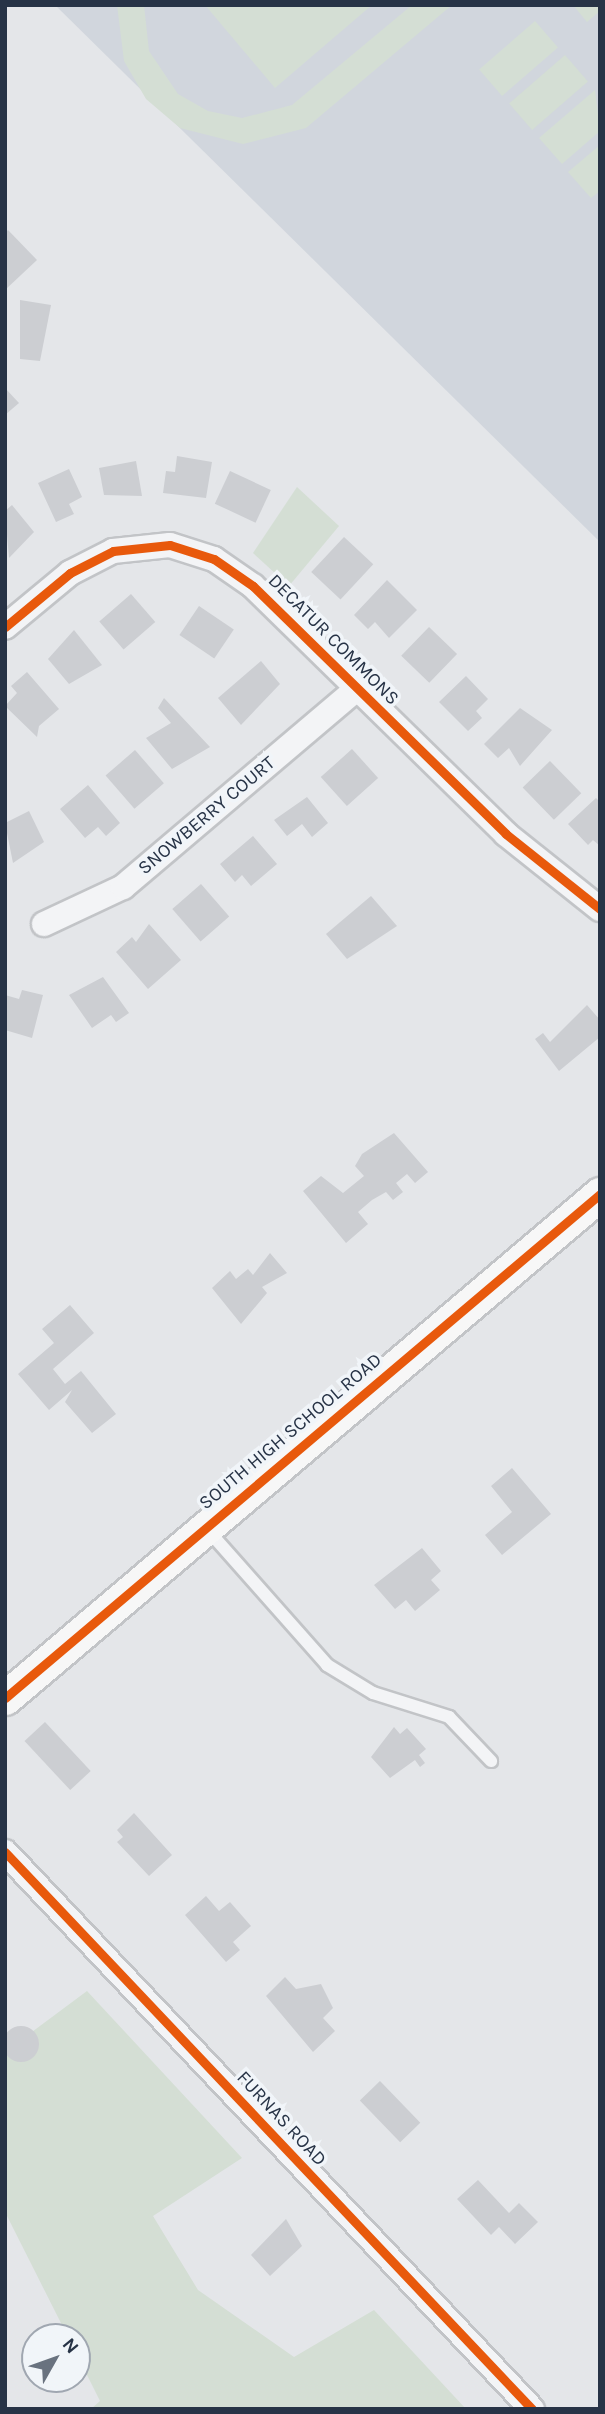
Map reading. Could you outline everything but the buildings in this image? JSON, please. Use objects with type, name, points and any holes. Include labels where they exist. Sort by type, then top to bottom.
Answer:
[{"type":"main road","name":"SOUTH HIGH SCHOOL ROAD","points":[[5,1698],[600,1194]]},
{"type":"street","name":"DECATUR COMMONS","points":[[5,627],[96,557],[150,545],[188,548],[239,573],[506,834],[600,909]]},
{"type":"street","name":"SNOWBERRY COURT","points":[[44,924],[123,887],[358,688]]},
{"type":"street","name":"FURNAS ROAD","points":[[5,1852],[532,2409]]},
{"type":"lane","points":[[206,1528],[327,1665],[373,1693],[449,1717],[491,1761]]},
{"type":"shaded area","points":[[55,5],[600,5],[600,542]]},
{"type":"shaded area","points":[[117,5],[144,5],[149,51],[178,94],[208,111],[242,118],[292,105],[412,5],[452,5],[306,128],[243,144],[180,128],[146,99],[124,61]]},
{"type":"shaded area","points":[[205,5],[372,5],[275,88]]},
{"type":"shaded area","points":[[573,5],[600,5],[600,11],[587,22]]},
{"type":"shaded area","points":[[535,21],[558,47],[502,96],[479,70]]},
{"type":"shaded area","points":[[565,55],[588,81],[532,130],[509,104]]},
{"type":"shaded area","points":[[595,90],[600,131],[562,164],[539,138]]},
{"type":"shaded area","points":[[600,145],[600,191],[591,198],[568,172]]},
{"type":"shaded area","points":[[297,487],[339,526],[289,586],[253,553]]},
{"type":"shaded area","points":[[87,1991],[242,2158],[153,2216],[198,2290],[294,2357],[374,2310],[466,2409],[91,2409],[100,2401],[91,2383],[91,2323],[61,2323],[5,2212],[5,2052]]},
{"type":"cycle path","points":[[5,627],[70,573],[113,551],[170,545],[214,559],[253,586],[506,834],[600,909]]},
{"type":"cycle path","points":[[5,1698],[600,1194]]},
{"type":"cycle path","points":[[5,1852],[532,2409]]}]
